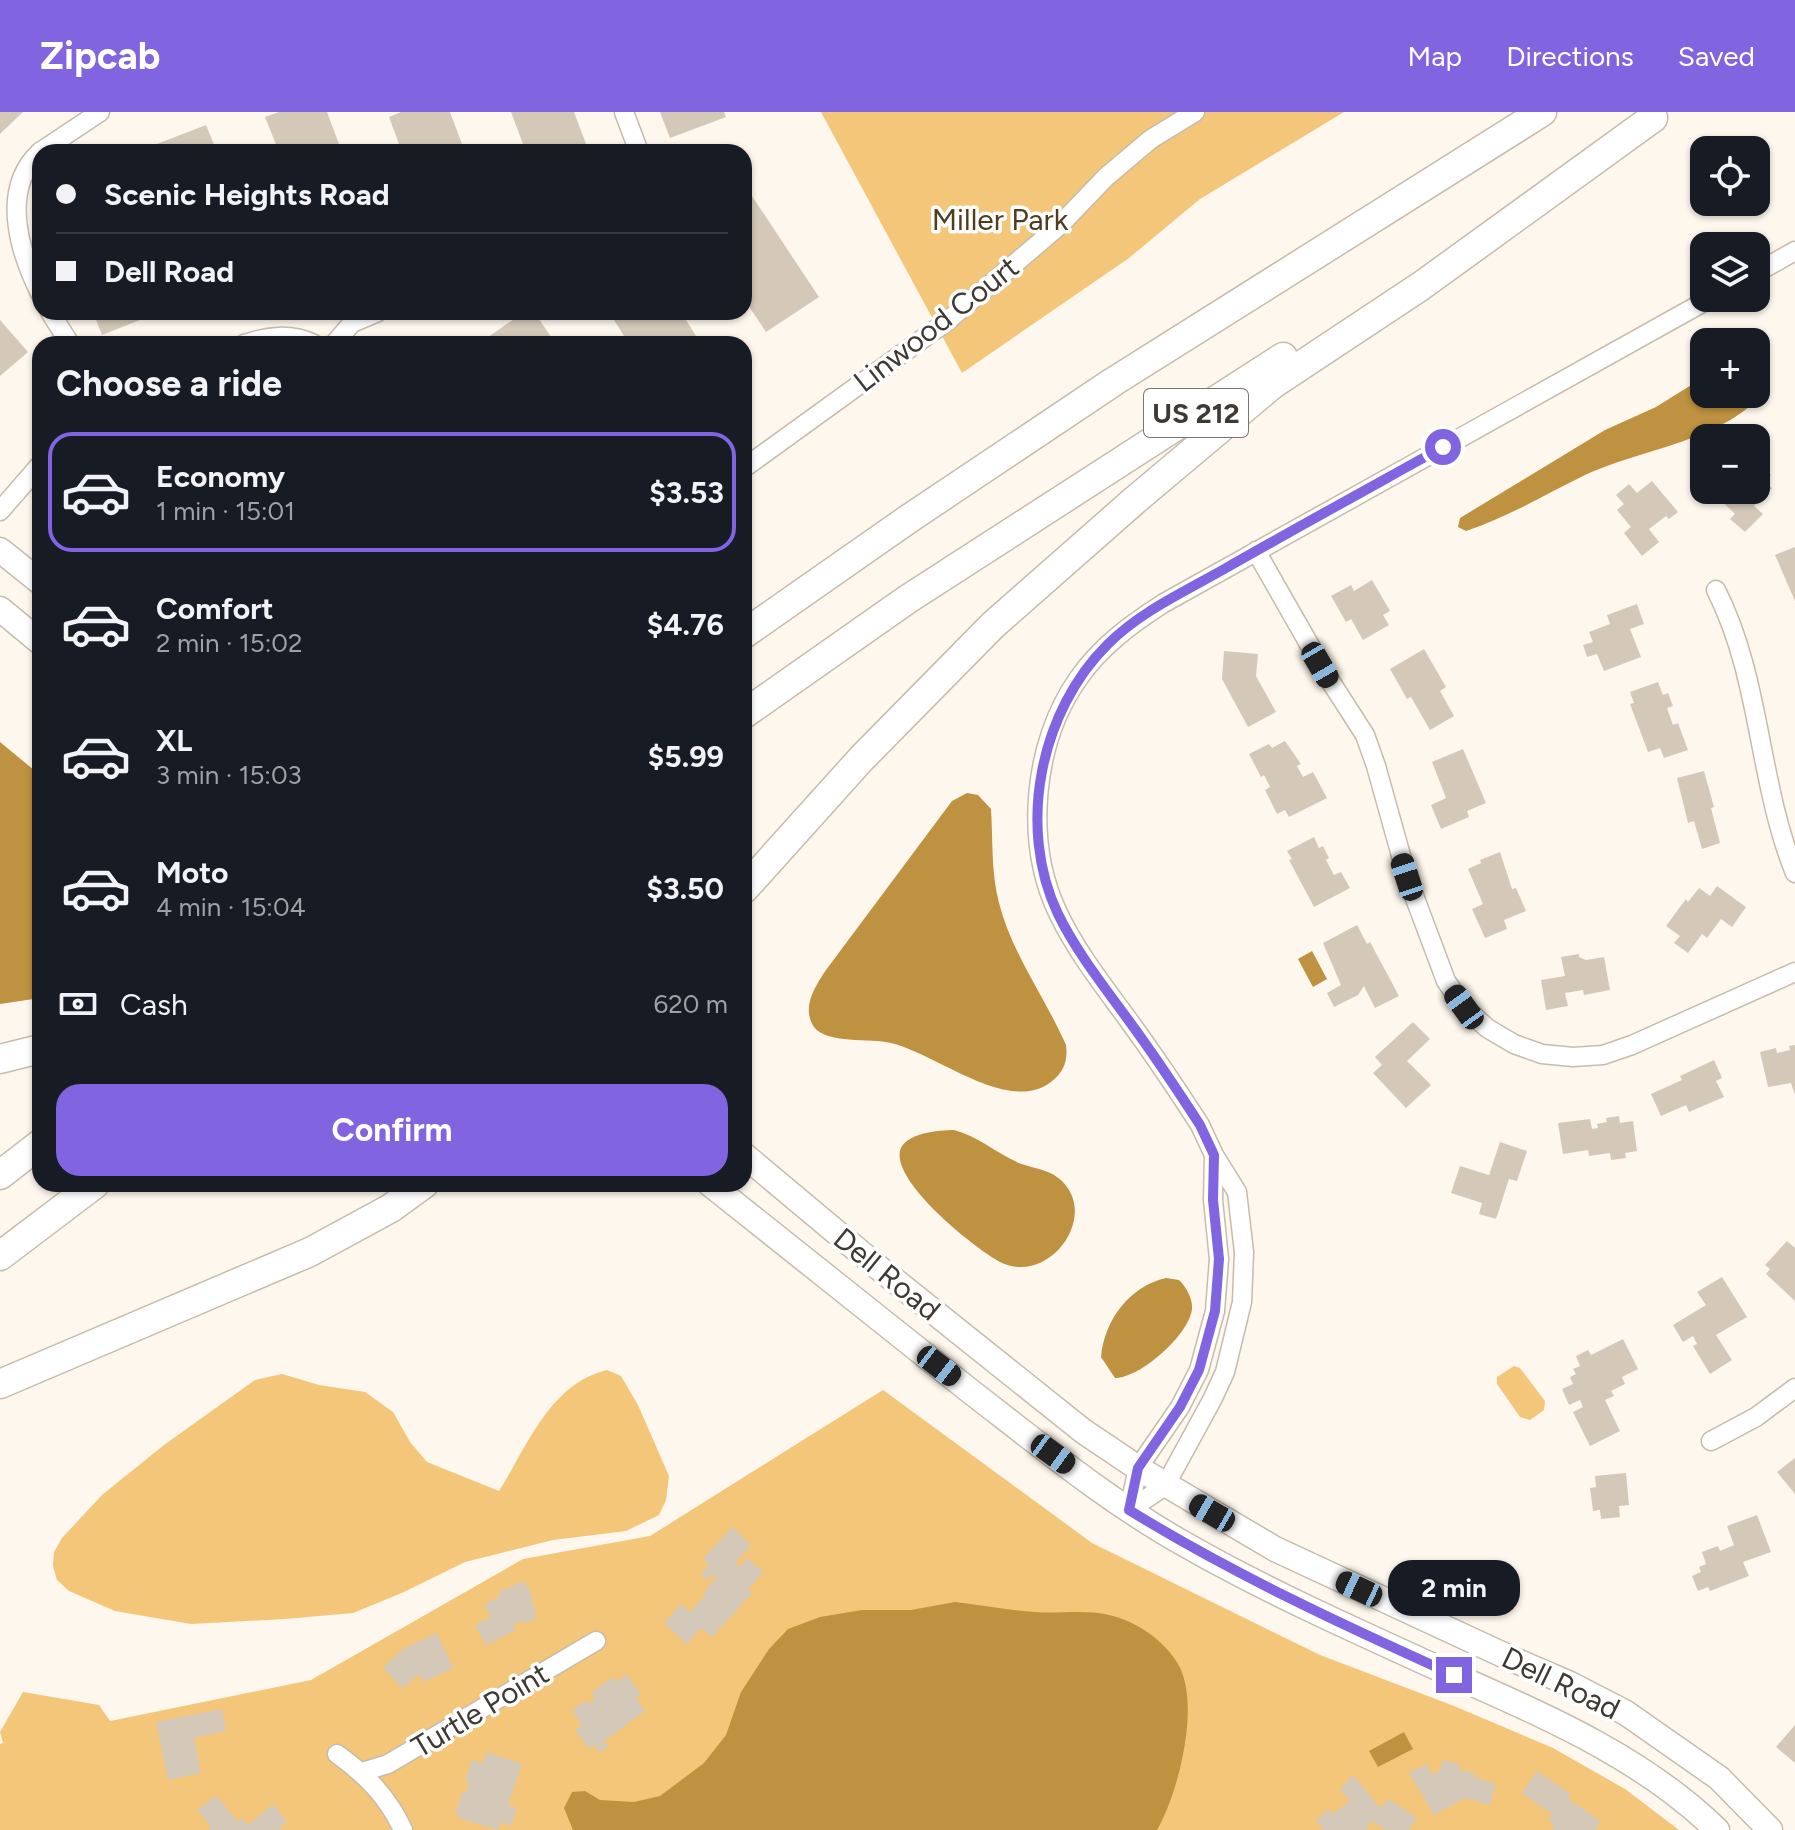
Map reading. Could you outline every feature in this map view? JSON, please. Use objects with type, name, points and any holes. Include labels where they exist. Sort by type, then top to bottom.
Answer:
[{"type":"highway","name":"US 212","points":[[752,628],[1113,382],[1542,112]]},
{"type":"highway","name":"US 212","points":[[752,708],[908,599],[1658,115]]},
{"type":"highway","points":[[752,880],[862,758],[993,625],[1135,500],[1273,384],[1421,286],[1658,115]]},
{"type":"highway","points":[[752,608],[907,520]]},
{"type":"highway","points":[[0,1059],[32,1051]]},
{"type":"highway","points":[[0,1175],[32,1150]]},
{"type":"highway","points":[[0,1256],[84,1192]]},
{"type":"highway","points":[[0,1384],[310,1252],[391,1208],[413,1192]]},
{"type":"main road","points":[[0,550],[32,576]]},
{"type":"main road","points":[[0,609],[32,635]]},
{"type":"main road","name":"Dell Road","points":[[752,1162],[1083,1431],[1165,1486],[1304,1563],[1570,1684],[1626,1713],[1719,1778],[1770,1830]]},
{"type":"main road","name":"Dell Road","points":[[720,1192],[1030,1438],[1129,1510],[1186,1545],[1276,1593],[1614,1751],[1695,1809],[1717,1830]]},
{"type":"street","points":[[52,144],[100,112]]},
{"type":"street","points":[[624,112],[636,144]]},
{"type":"street","name":"Linwood Court","points":[[752,462],[946,322],[1059,226],[1106,177],[1151,139],[1195,112]]},
{"type":"street","points":[[32,163],[22,177],[14,198],[14,209],[19,243],[32,274]]},
{"type":"street","points":[[1770,265],[1795,251]]},
{"type":"street","points":[[1129,1510],[1165,1486],[1225,1372],[1242,1302],[1244,1252],[1237,1192],[1200,1125],[1080,952],[1057,912],[1038,833],[1044,764],[1053,730],[1076,681],[1110,642],[1140,619],[1256,551],[1690,310]]},
{"type":"street","points":[[341,336],[352,323],[359,320]]},
{"type":"street","points":[[0,511],[32,474]]},
{"type":"street","points":[[1256,551],[1329,679],[1365,735],[1433,953],[1446,981],[1464,1007],[1487,1028],[1514,1044],[1542,1054],[1573,1057],[1603,1055],[1795,972]]},
{"type":"street","points":[[1716,590],[1737,643],[1775,814],[1795,873]]},
{"type":"street","points":[[1129,1510],[1138,1468],[1180,1407],[1199,1370],[1215,1311],[1219,1259],[1213,1200],[1214,1155]]},
{"type":"street","points":[[1711,1441],[1756,1417],[1795,1388]]},
{"type":"street","name":"Turtle Point","points":[[362,1772],[388,1764],[596,1641]]},
{"type":"street","points":[[337,1754],[362,1772],[384,1796],[403,1830]]},
{"type":"green space","name":"Miller Park","points":[[821,112],[1344,112],[1200,199],[1129,258],[962,373]]},
{"type":"green space","points":[[1514,1366],[1520,1368],[1545,1401],[1544,1410],[1530,1420],[1520,1417],[1497,1384],[1497,1377]]},
{"type":"green space","points":[[607,1370],[621,1376],[638,1405],[669,1476],[666,1500],[659,1515],[626,1531],[553,1540],[465,1562],[353,1613],[285,1619],[191,1624],[115,1611],[69,1591],[57,1580],[53,1566],[54,1552],[62,1538],[102,1495],[164,1445],[255,1380],[282,1374],[319,1385],[365,1392],[393,1412],[410,1442],[427,1462],[499,1491],[530,1437],[555,1402],[587,1377]]},
{"type":"green space","points":[[883,1390],[1092,1543],[1320,1655],[1553,1748],[1625,1789],[1679,1830],[0,1830],[0,1744],[3,1743],[0,1732],[23,1692],[99,1705],[110,1721],[311,1680],[523,1559],[650,1536]]},
{"type":"shaded area","points":[[1690,386],[1690,408],[1747,408],[1722,424],[1690,424],[1690,439],[1606,466],[1481,525],[1466,531],[1458,527],[1460,518],[1605,430],[1656,407]]},
{"type":"shaded area","points":[[0,742],[32,768],[32,999],[0,1004]]},
{"type":"shaded area","points":[[967,793],[978,795],[991,809],[995,880],[1005,922],[1020,958],[1066,1045],[1066,1061],[1062,1070],[1051,1082],[1034,1090],[1014,1091],[994,1087],[891,1043],[828,1036],[814,1027],[810,1020],[811,997],[826,970],[952,801]]},
{"type":"shaded area","points":[[1312,951],[1327,979],[1313,987],[1298,959]]},
{"type":"shaded area","points":[[954,1130],[1019,1163],[1051,1173],[1067,1187],[1074,1202],[1074,1218],[1070,1233],[1049,1258],[1034,1265],[1017,1267],[1000,1262],[955,1229],[909,1180],[901,1164],[903,1145],[915,1136]]},
{"type":"shaded area","points":[[1166,1278],[1179,1280],[1190,1297],[1192,1309],[1189,1319],[1173,1342],[1150,1363],[1115,1378],[1101,1357],[1113,1318],[1130,1297],[1153,1282]]},
{"type":"shaded area","points":[[955,1602],[1035,1612],[1109,1615],[1139,1627],[1165,1647],[1178,1664],[1185,1681],[1187,1724],[1173,1794],[1157,1830],[573,1830],[564,1808],[572,1792],[585,1791],[600,1800],[634,1802],[660,1796],[704,1763],[726,1735],[741,1692],[769,1649],[788,1629],[820,1617],[862,1610],[911,1610]]},
{"type":"shaded area","points":[[1404,1732],[1413,1749],[1378,1767],[1369,1751]]},
{"type":"building","points":[[0,112],[23,112],[0,134]]},
{"type":"building","points":[[279,112],[327,112],[339,144],[276,144],[265,117]]},
{"type":"building","points":[[401,112],[450,112],[462,144],[399,144],[389,117]]},
{"type":"building","points":[[511,112],[574,112],[586,144],[523,144]]},
{"type":"building","points":[[660,112],[724,112],[726,117],[670,138]]},
{"type":"building","points":[[206,125],[214,144],[157,144]]},
{"type":"building","points":[[752,196],[819,297],[766,332],[752,311]]},
{"type":"building","points":[[0,320],[28,352],[0,376]]},
{"type":"building","points":[[96,320],[140,320],[102,335]]},
{"type":"building","points":[[512,320],[540,320],[550,336],[490,336]]},
{"type":"building","points":[[614,320],[686,320],[696,336],[624,336]]},
{"type":"building","points":[[1652,481],[1678,512],[1669,519],[1666,516],[1649,529],[1659,542],[1642,556],[1624,533],[1631,527],[1617,510],[1624,504],[1616,495],[1629,484],[1637,493]]},
{"type":"building","points":[[1725,504],[1756,504],[1754,506],[1763,514],[1745,532],[1730,519],[1735,514]]},
{"type":"building","points":[[1795,547],[1795,601],[1775,555]]},
{"type":"building","points":[[1372,580],[1390,611],[1383,615],[1389,625],[1363,640],[1351,619],[1346,622],[1331,596],[1351,585],[1354,591]]},
{"type":"building","points":[[1637,604],[1644,624],[1630,629],[1641,657],[1604,671],[1597,654],[1587,657],[1583,645],[1593,642],[1589,632],[1610,624],[1607,615]]},
{"type":"building","points":[[1424,649],[1446,687],[1440,691],[1454,716],[1430,730],[1390,669]]},
{"type":"building","points":[[1224,651],[1258,654],[1256,676],[1276,712],[1248,727],[1222,679]]},
{"type":"building","points":[[1658,682],[1663,695],[1668,693],[1673,706],[1667,708],[1673,725],[1678,723],[1688,750],[1664,758],[1660,748],[1648,752],[1630,704],[1634,703],[1630,692]]},
{"type":"building","points":[[1285,741],[1301,764],[1297,766],[1303,777],[1313,772],[1327,798],[1289,817],[1285,810],[1277,814],[1265,790],[1270,787],[1249,754],[1269,744],[1272,748]]},
{"type":"building","points":[[1463,749],[1486,803],[1467,811],[1469,817],[1441,829],[1431,805],[1446,798],[1432,762]]},
{"type":"building","points":[[1704,771],[1720,843],[1702,849],[1694,821],[1688,823],[1677,778]]},
{"type":"building","points":[[1314,837],[1319,848],[1323,846],[1334,875],[1341,872],[1350,888],[1314,907],[1287,851]]},
{"type":"building","points":[[1500,852],[1512,889],[1516,888],[1526,911],[1504,920],[1507,929],[1485,938],[1472,909],[1483,904],[1468,869]]},
{"type":"building","points":[[1717,886],[1746,907],[1732,927],[1721,919],[1707,938],[1702,934],[1688,953],[1674,943],[1680,936],[1666,926],[1686,899],[1688,902],[1699,888],[1710,896]]},
{"type":"building","points":[[1357,925],[1367,944],[1370,942],[1399,996],[1375,1008],[1364,986],[1358,995],[1334,1007],[1327,993],[1341,985],[1323,943]]},
{"type":"building","points":[[1579,954],[1586,960],[1604,957],[1610,990],[1584,995],[1583,990],[1565,993],[1568,1006],[1546,1010],[1541,980],[1565,976],[1561,957]]},
{"type":"building","points":[[1413,1022],[1430,1039],[1407,1061],[1431,1085],[1406,1108],[1373,1073],[1382,1065],[1375,1057]]},
{"type":"building","points":[[1795,1045],[1795,1095],[1791,1083],[1768,1087],[1760,1052],[1776,1048],[1777,1053],[1790,1050],[1789,1046]]},
{"type":"building","points":[[1714,1060],[1722,1078],[1716,1081],[1724,1097],[1689,1112],[1686,1105],[1661,1116],[1651,1094],[1682,1080],[1680,1076]]},
{"type":"building","points":[[1619,1116],[1620,1123],[1633,1121],[1637,1151],[1625,1153],[1626,1158],[1611,1160],[1610,1153],[1589,1156],[1588,1150],[1563,1154],[1558,1123],[1590,1119],[1592,1129],[1598,1128],[1597,1124],[1607,1122],[1606,1118]]},
{"type":"building","points":[[1500,1142],[1527,1151],[1517,1181],[1509,1179],[1496,1219],[1479,1214],[1482,1203],[1451,1193],[1460,1166],[1489,1175]]},
{"type":"building","points":[[1787,1241],[1795,1248],[1795,1301],[1766,1274],[1770,1269],[1765,1265]]},
{"type":"building","points":[[1722,1277],[1747,1317],[1716,1335],[1732,1360],[1710,1374],[1693,1346],[1697,1344],[1693,1336],[1683,1342],[1673,1325],[1706,1305],[1697,1292]]},
{"type":"building","points":[[1623,1339],[1638,1369],[1622,1377],[1625,1384],[1611,1391],[1614,1396],[1605,1400],[1620,1431],[1590,1446],[1573,1412],[1583,1407],[1580,1400],[1569,1405],[1562,1389],[1573,1384],[1570,1377],[1576,1374],[1573,1369],[1580,1366],[1576,1356],[1588,1350],[1591,1355]]},
{"type":"building","points":[[1795,1458],[1795,1494],[1777,1472]]},
{"type":"building","points":[[1626,1473],[1629,1505],[1619,1506],[1620,1517],[1601,1519],[1600,1510],[1593,1511],[1590,1488],[1596,1487],[1595,1476]]},
{"type":"building","points":[[1757,1515],[1771,1552],[1743,1562],[1749,1576],[1710,1591],[1708,1587],[1698,1591],[1692,1576],[1701,1572],[1699,1567],[1706,1564],[1702,1552],[1718,1546],[1720,1551],[1734,1545],[1727,1526]]},
{"type":"building","points":[[732,1527],[751,1545],[735,1563],[740,1567],[747,1558],[763,1572],[748,1590],[752,1593],[712,1637],[701,1628],[687,1644],[664,1623],[681,1604],[690,1612],[706,1594],[704,1592],[716,1578],[713,1574],[707,1580],[701,1574],[709,1565],[703,1559]]},
{"type":"building","points":[[524,1581],[533,1598],[535,1620],[513,1625],[516,1630],[486,1645],[475,1625],[491,1617],[484,1605],[500,1596],[498,1592]]},
{"type":"building","points":[[437,1633],[453,1668],[424,1682],[420,1674],[402,1688],[383,1668],[403,1649]]},
{"type":"building","points":[[626,1674],[641,1694],[636,1698],[645,1711],[603,1742],[609,1746],[600,1753],[594,1745],[589,1749],[575,1730],[582,1725],[572,1711],[585,1700],[588,1704],[596,1699],[591,1693],[613,1677],[617,1682]]},
{"type":"building","points":[[222,1709],[226,1731],[194,1738],[201,1773],[168,1780],[156,1722]]},
{"type":"building","points":[[1795,1725],[1795,1763],[1776,1747]]},
{"type":"building","points":[[487,1752],[522,1764],[508,1805],[517,1808],[511,1826],[501,1822],[498,1830],[458,1818],[459,1814],[455,1813],[463,1791],[466,1793],[469,1783],[465,1782],[472,1760],[483,1764]]},
{"type":"building","points":[[1443,1760],[1460,1764],[1458,1769],[1475,1773],[1474,1777],[1496,1784],[1490,1805],[1465,1798],[1434,1815],[1409,1773],[1427,1764],[1432,1775],[1440,1770]]},
{"type":"building","points":[[1537,1771],[1571,1794],[1568,1799],[1601,1821],[1595,1830],[1553,1830],[1553,1823],[1548,1820],[1552,1814],[1522,1793]]},
{"type":"building","points":[[1353,1775],[1380,1808],[1389,1799],[1417,1818],[1408,1830],[1386,1830],[1372,1821],[1366,1830],[1324,1830],[1316,1820],[1329,1809],[1333,1814],[1350,1801],[1340,1789]]},
{"type":"building","points":[[216,1795],[238,1822],[243,1818],[248,1825],[273,1804],[287,1822],[278,1830],[209,1830],[210,1825],[197,1810]]},
{"type":"route","points":[[1443,447],[1164,603],[1110,642],[1076,681],[1053,730],[1044,764],[1038,833],[1057,912],[1080,952],[1200,1125],[1214,1155],[1213,1200],[1219,1259],[1215,1311],[1199,1370],[1180,1407],[1138,1468],[1129,1510],[1186,1545],[1276,1593],[1454,1675]]}]
